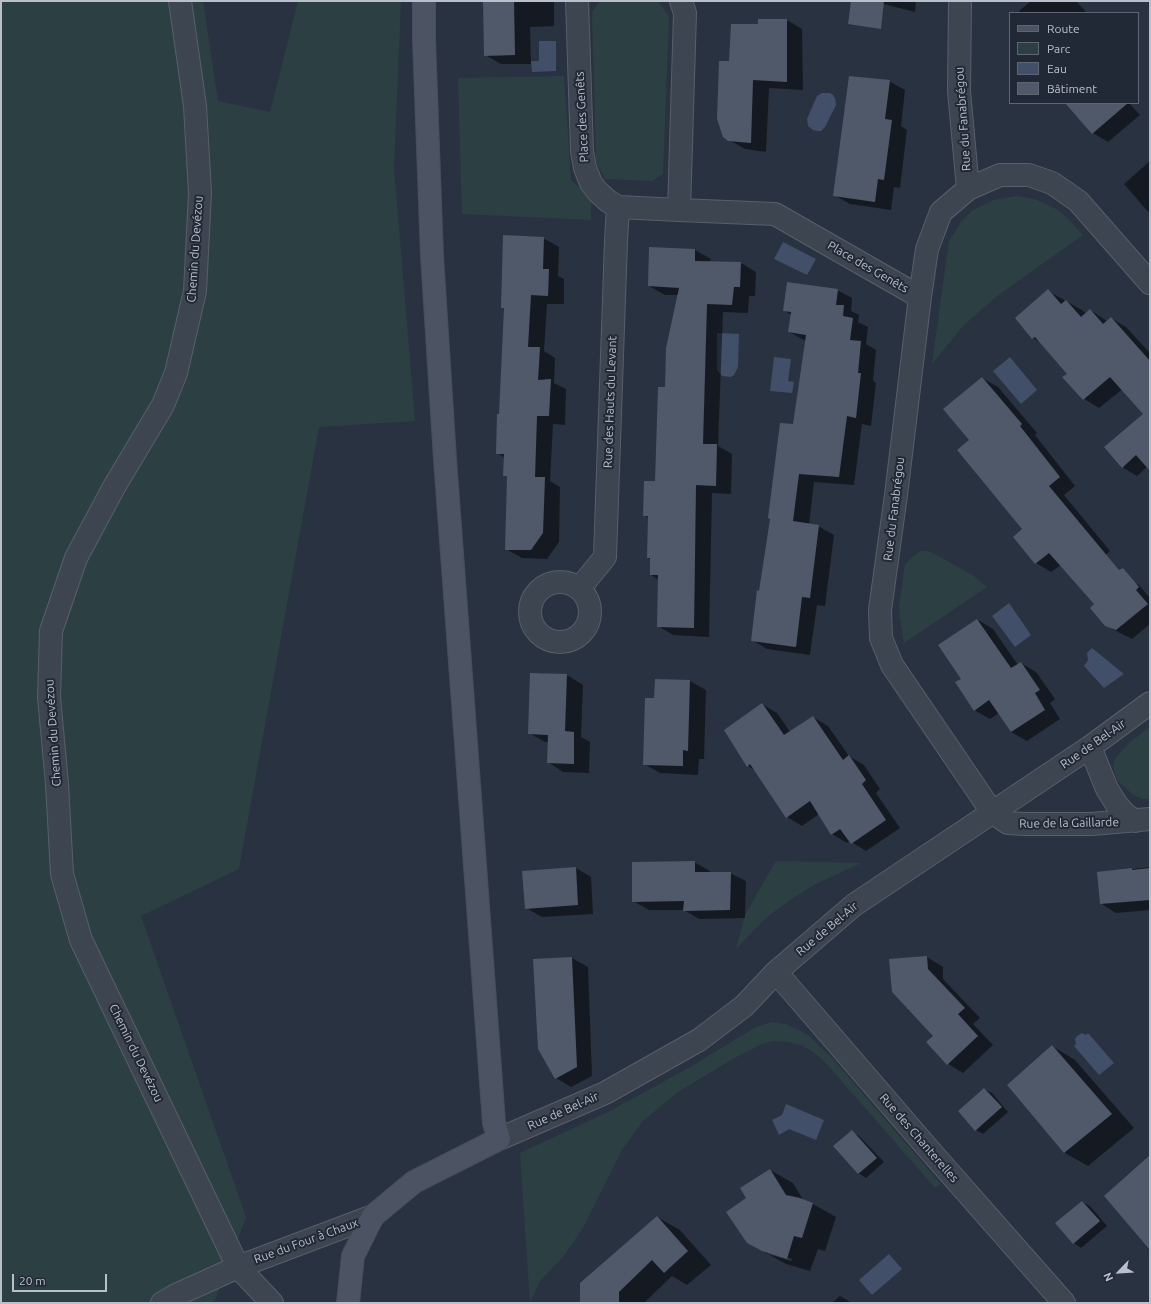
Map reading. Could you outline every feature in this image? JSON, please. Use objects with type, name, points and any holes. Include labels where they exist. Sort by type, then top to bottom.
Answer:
[{"type":"street","name":"Chemin du Devézou","points":[[180,1],[195,106],[200,193],[194,291],[176,373],[163,405],[114,488],[76,558],[51,632],[49,697],[57,784],[62,874],[82,940],[238,1267]]},
{"type":"street","points":[[348,1303],[353,1256],[373,1216],[414,1182],[498,1139],[494,1123],[445,459],[432,256],[424,40],[424,1]]},
{"type":"street","name":"Place des Genêts","points":[[577,1],[582,151],[585,168],[591,183],[608,201],[618,207],[775,214],[920,297]]},
{"type":"street","points":[[679,210],[685,13],[680,1]]},
{"type":"street","name":"Rue du Fanabrégou","points":[[960,1],[959,91],[968,189]]},
{"type":"street","name":"Rue du Fanabrégou","points":[[992,812],[892,665],[881,638],[880,610],[927,250],[941,212],[968,189],[1000,175],[1029,175],[1052,183],[1078,201],[1150,283]]},
{"type":"street","name":"Rue des Hauts du Levant","points":[[579,589],[605,557],[618,207]]},
{"type":"street","name":"Rue de Bel-Air","points":[[498,1139],[605,1093],[699,1040],[744,1006],[776,972],[854,905],[1090,747],[1150,703]]},
{"type":"street","points":[[1090,747],[1107,789],[1117,806],[1125,814],[1143,820]]},
{"type":"street","name":"Rue de la Gaillarde","points":[[992,812],[1008,824],[1092,824],[1143,820]]},
{"type":"street","name":"Rue des Chanterelles","points":[[776,972],[1064,1303]]},
{"type":"street","name":"Rue du Four à Chaux","points":[[162,1303],[238,1267],[373,1216]]},
{"type":"street","name":"Rue du Four à Chaux","points":[[238,1267],[272,1303]]},
{"type":"green space","points":[[1,1],[203,1],[218,101],[270,112],[298,1],[401,1],[394,168],[415,421],[319,427],[239,869],[141,916],[246,1217],[215,1300],[212,1303],[1,1303]]},
{"type":"green space","points":[[600,1],[658,1],[669,17],[663,174],[652,181],[605,179],[596,161],[592,12]]},
{"type":"green space","points":[[564,76],[571,180],[591,199],[591,220],[462,214],[458,78]]},
{"type":"green space","points":[[1017,196],[1035,199],[1058,210],[1083,235],[997,296],[963,326],[932,364],[949,241],[961,222],[973,210],[994,200]]},
{"type":"green space","points":[[921,551],[928,551],[935,554],[974,576],[987,587],[904,643],[899,607],[905,564]]},
{"type":"green space","points":[[1150,727],[1150,799],[1143,799],[1133,795],[1118,781],[1113,764],[1116,757],[1130,742]]},
{"type":"green space","points":[[776,861],[861,863],[814,885],[790,900],[767,917],[736,949],[745,915]]},
{"type":"green space","points":[[771,1022],[786,1024],[808,1035],[833,1059],[941,1184],[935,1188],[824,1061],[813,1052],[801,1045],[788,1042],[773,1041],[762,1044],[729,1061],[678,1092],[643,1121],[622,1150],[583,1228],[563,1257],[540,1281],[530,1303],[520,1153],[610,1111],[692,1066],[754,1028]]},
{"type":"water","points":[[539,41],[556,41],[556,71],[532,72],[531,61],[539,61]]},
{"type":"water","points":[[822,93],[830,93],[833,95],[836,105],[825,127],[821,131],[818,131],[813,130],[808,126],[807,119],[817,96]]},
{"type":"water","points":[[783,242],[816,259],[807,275],[774,259]]},
{"type":"water","points":[[717,333],[739,334],[738,367],[734,375],[731,377],[722,376],[717,370]]},
{"type":"water","points":[[774,357],[791,359],[788,381],[794,382],[792,393],[770,391]]},
{"type":"water","points":[[1010,357],[1037,390],[1021,404],[993,371]]},
{"type":"water","points":[[1009,603],[1031,635],[1015,647],[992,616]]},
{"type":"water","points":[[1092,648],[1124,674],[1104,688],[1084,666],[1088,660],[1087,653]]},
{"type":"water","points":[[1082,1033],[1086,1035],[1088,1033],[1114,1063],[1099,1075],[1074,1046],[1076,1044],[1075,1039]]},
{"type":"water","points":[[786,1104],[824,1120],[816,1140],[789,1129],[779,1135],[772,1120],[782,1115]]},
{"type":"water","points":[[889,1254],[902,1269],[872,1295],[859,1280]]},
{"type":"building","points":[[483,1],[514,1],[515,55],[484,56]]},
{"type":"building","points":[[851,1],[884,1],[881,29],[848,24]]},
{"type":"building","points":[[758,19],[787,19],[787,82],[753,80],[751,143],[728,141],[723,137],[717,119],[719,61],[729,61],[731,24],[758,24]]},
{"type":"building","points":[[849,76],[890,80],[885,119],[892,120],[884,180],[878,179],[875,202],[833,196]]},
{"type":"building","points":[[1066,104],[1127,104],[1092,134]]},
{"type":"building","points":[[503,235],[544,237],[543,269],[549,269],[548,296],[531,295],[528,347],[540,347],[538,380],[551,379],[549,416],[537,416],[535,477],[545,477],[543,533],[531,550],[505,550],[507,476],[503,476],[504,454],[496,454],[504,308],[501,308]]},
{"type":"building","points":[[649,247],[695,249],[695,261],[741,262],[740,287],[734,287],[732,305],[707,304],[703,444],[717,444],[716,486],[696,485],[694,628],[657,627],[658,575],[650,575],[650,558],[647,558],[648,516],[643,516],[644,481],[655,481],[658,387],[665,387],[666,348],[679,288],[648,286]]},
{"type":"building","points":[[787,282],[838,289],[836,305],[844,305],[843,316],[853,318],[850,340],[861,341],[858,373],[861,373],[856,418],[847,416],[839,477],[799,474],[793,521],[819,525],[810,598],[802,597],[796,647],[751,641],[757,590],[759,591],[770,519],[768,518],[780,423],[793,424],[806,335],[788,332],[791,312],[783,311]]},
{"type":"building","points":[[1048,289],[1061,304],[1066,300],[1081,317],[1090,309],[1103,324],[1111,317],[1150,361],[1150,471],[1136,455],[1122,468],[1104,447],[1143,414],[1110,377],[1083,400],[1062,377],[1067,374],[1035,337],[1032,339],[1015,318]]},
{"type":"building","points":[[982,377],[1022,424],[1020,426],[1060,477],[1049,486],[1119,570],[1123,568],[1139,587],[1136,590],[1148,604],[1116,630],[1105,626],[1090,608],[1094,604],[1049,553],[1035,564],[1013,537],[1022,529],[957,450],[969,440],[943,409]]},
{"type":"building","points":[[977,619],[1011,668],[1021,662],[1040,690],[1035,693],[1045,710],[1011,732],[989,700],[974,711],[955,682],[961,679],[938,645]]},
{"type":"building","points":[[530,673],[567,674],[565,731],[574,732],[574,764],[547,763],[548,735],[528,734]]},
{"type":"building","points":[[655,679],[690,680],[688,751],[683,750],[683,766],[643,765],[645,698],[654,698]]},
{"type":"building","points":[[762,703],[784,735],[813,716],[843,760],[849,755],[866,780],[862,784],[886,820],[851,844],[840,829],[831,835],[810,801],[786,818],[750,764],[747,767],[724,730]]},
{"type":"building","points":[[695,861],[695,872],[731,872],[730,910],[683,911],[684,901],[632,902],[632,862]]},
{"type":"building","points":[[576,867],[578,905],[525,909],[522,871]]},
{"type":"building","points":[[1132,868],[1132,870],[1150,868],[1150,900],[1100,904],[1097,872]]},
{"type":"building","points":[[927,956],[928,969],[965,1008],[958,1014],[978,1036],[947,1065],[926,1042],[933,1036],[892,992],[889,959]]},
{"type":"building","points":[[572,957],[577,1067],[555,1079],[538,1049],[533,959]]},
{"type":"building","points":[[1052,1045],[1112,1114],[1064,1153],[1007,1085]]},
{"type":"building","points":[[984,1088],[1002,1107],[975,1131],[958,1111]]},
{"type":"building","points":[[852,1130],[877,1158],[858,1174],[833,1146]]},
{"type":"building","points":[[1150,1155],[1150,1250],[1104,1196]]},
{"type":"building","points":[[770,1169],[786,1195],[813,1203],[802,1238],[794,1236],[787,1259],[762,1251],[747,1243],[726,1212],[746,1198],[740,1188]]},
{"type":"building","points":[[1082,1201],[1100,1221],[1073,1244],[1055,1223]]},
{"type":"building","points":[[657,1216],[688,1251],[664,1273],[652,1260],[619,1292],[619,1303],[580,1303],[580,1283]]}]
